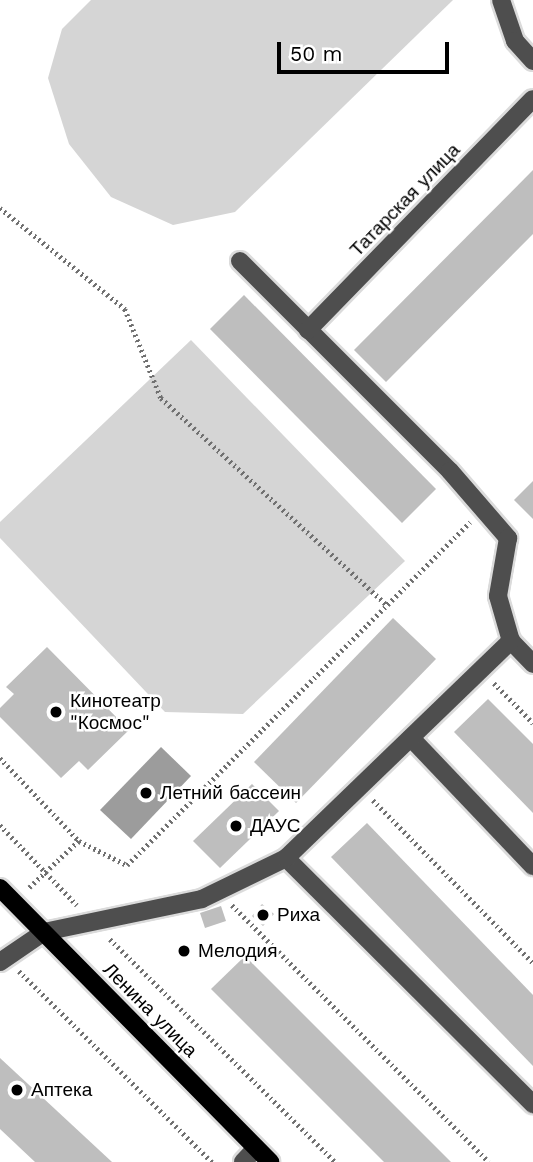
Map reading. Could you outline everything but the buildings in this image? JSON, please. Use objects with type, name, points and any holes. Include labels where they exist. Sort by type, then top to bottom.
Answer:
[{"type":"main road","name":"Ленина улица","points":[[0,888],[270,1162]]},
{"type":"street","points":[[501,0],[515,41],[533,61]]},
{"type":"street","name":"Татарская улица","points":[[308,330],[533,99]]},
{"type":"street","points":[[240,261],[484,510],[508,538],[498,596],[511,641],[533,664]]},
{"type":"street","points":[[4,960],[44,932],[90,919],[202,899],[286,858],[511,641]]},
{"type":"street","points":[[411,738],[533,866]]},
{"type":"street","points":[[286,858],[533,1104]]},
{"type":"street","points":[[243,1162],[256,1148]]},
{"type":"path","points":[[0,208],[125,309],[161,398],[387,605]]},
{"type":"path","points":[[0,758],[79,841],[127,865],[484,510]]},
{"type":"path","points":[[481,670],[533,723]]},
{"type":"path","points":[[360,787],[533,963]]},
{"type":"path","points":[[0,825],[90,919],[335,1162]]},
{"type":"path","points":[[46,872],[79,841]]},
{"type":"path","points":[[218,891],[489,1162]]},
{"type":"path","points":[[4,960],[212,1162]]},
{"type":"shaded area","points":[[91,0],[453,0],[235,212],[173,225],[111,197],[69,144],[48,78],[62,29]]},
{"type":"shaded area","points":[[191,340],[405,561],[243,714],[165,712],[0,538],[0,522]]},
{"type":"shaded area","name":"Летний бассеин","points":[[161,747],[191,776],[131,839],[100,810]]},
{"type":"place","name":"Кинотеатр \"Космос\"","points":[[56,712]]},
{"type":"place","name":"Летний бассеин","points":[[146,793]]},
{"type":"place","name":"ДАУС","points":[[236,826]]},
{"type":"place","name":"Риха","points":[[263,915]]},
{"type":"place","name":"Мелодия","points":[[184,951]]},
{"type":"place","name":"Аптека","points":[[17,1090]]}]
